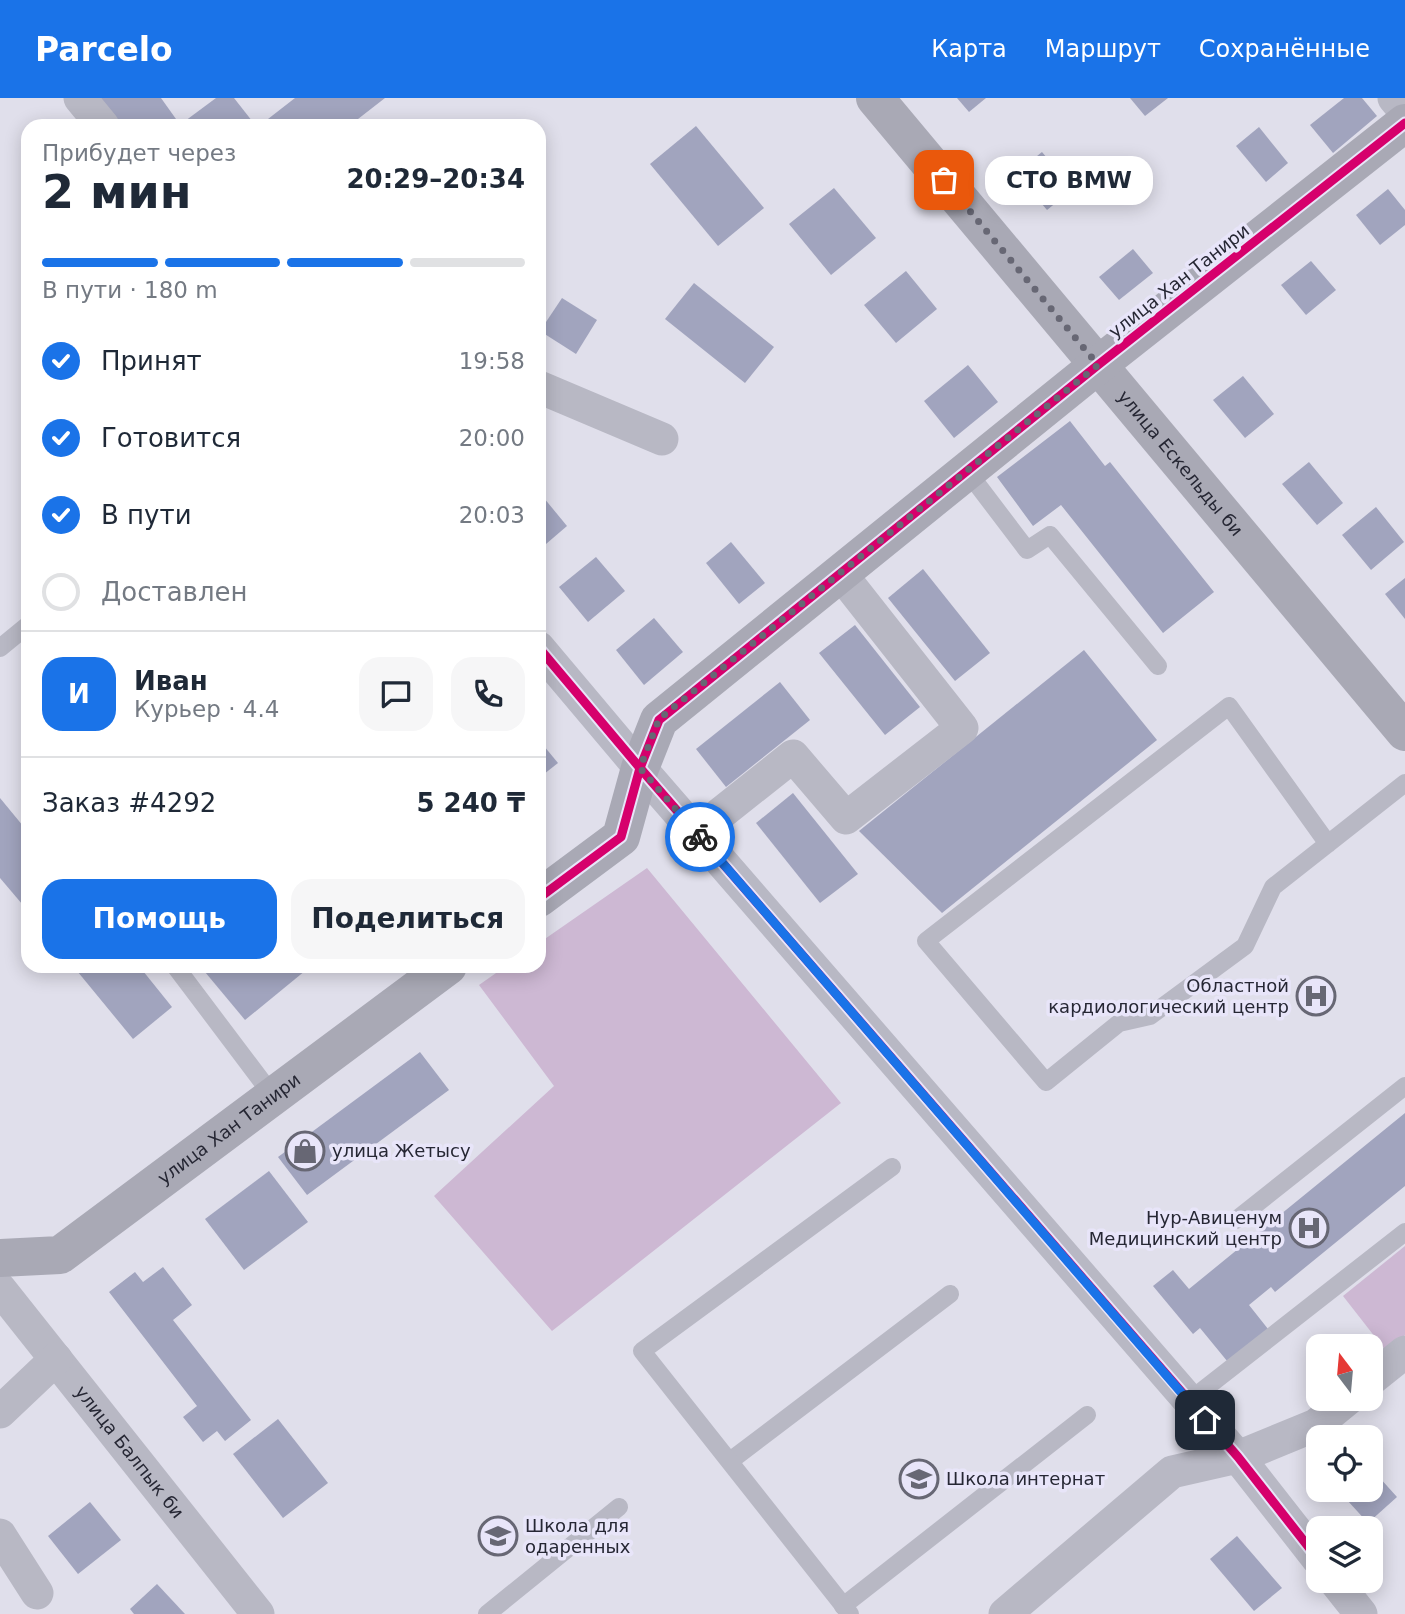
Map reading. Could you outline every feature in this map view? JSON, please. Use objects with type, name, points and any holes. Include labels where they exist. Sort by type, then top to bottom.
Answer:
[{"type":"street","points":[[79,98],[97,119]]},
{"type":"street","name":"улица Ескельды би","points":[[875,98],[1405,732]]},
{"type":"street","points":[[1394,98],[1405,111]]},
{"type":"street","name":"улица Хан Танири","points":[[546,893],[621,837],[640,768],[659,719],[1098,365],[1405,123]]},
{"type":"street","points":[[546,390],[662,439]]},
{"type":"street","points":[[696,833],[793,756],[846,818],[962,728],[840,573]]},
{"type":"street","points":[[546,656],[1238,1457],[1306,1544]]},
{"type":"street","name":"улица Хан Танири","points":[[0,1258],[60,1255],[439,973]]},
{"type":"street","name":"улица Балпык би","points":[[0,1289],[258,1614]]},
{"type":"street","points":[[1383,1370],[1405,1352]]},
{"type":"street","points":[[0,1412],[56,1359]]},
{"type":"street","points":[[1005,1614],[1172,1472],[1238,1457],[1316,1425],[1333,1411]]},
{"type":"street","points":[[0,1535],[37,1593]]},
{"type":"street","points":[[1344,1593],[1361,1614]]},
{"type":"lane","points":[[967,471],[1027,550],[1050,535],[1158,666]]},
{"type":"lane","points":[[0,648],[21,636]]},
{"type":"lane","points":[[1328,844],[1229,706],[926,941],[1046,1082],[1119,1023],[1150,1016],[1245,946],[1273,887],[1328,844],[1405,783]]},
{"type":"lane","points":[[180,973],[273,1096]]},
{"type":"lane","points":[[1236,1220],[1405,1086]]},
{"type":"lane","points":[[892,1167],[642,1351],[847,1610],[1087,1415]]},
{"type":"lane","points":[[1189,1401],[1405,1233]]},
{"type":"lane","points":[[730,1461],[950,1294]]},
{"type":"lane","points":[[487,1614],[619,1507]]},
{"type":"shaded area","points":[[647,868],[841,1103],[552,1331],[434,1196],[554,1086],[479,985],[496,973],[546,973],[546,938]]},
{"type":"shaded area","points":[[1405,1246],[1405,1335],[1386,1351],[1383,1347],[1383,1334],[1373,1334],[1343,1296]]},
{"type":"building","points":[[98,98],[161,98],[176,119],[114,119]]},
{"type":"building","points":[[216,98],[234,98],[250,119],[188,119]]},
{"type":"building","points":[[295,98],[385,98],[358,119],[268,119]]},
{"type":"building","points":[[957,98],[986,98],[969,112]]},
{"type":"building","points":[[1130,98],[1168,98],[1145,116]]},
{"type":"building","points":[[1344,98],[1362,98],[1377,116],[1333,153],[1310,125]]},
{"type":"building","points":[[696,126],[764,208],[718,246],[650,164]]},
{"type":"building","points":[[1259,127],[1288,163],[1266,182],[1236,146]]},
{"type":"building","points":[[1042,152],[1073,189],[1047,210],[1016,173]]},
{"type":"building","points":[[834,188],[876,238],[831,275],[789,224]]},
{"type":"building","points":[[1388,189],[1405,210],[1405,225],[1380,245],[1356,215]]},
{"type":"building","points":[[1133,249],[1153,273],[1119,300],[1099,277]]},
{"type":"building","points":[[1311,261],[1336,290],[1306,315],[1281,285]]},
{"type":"building","points":[[906,271],[937,309],[896,343],[864,305]]},
{"type":"building","points":[[694,283],[774,347],[745,383],[665,319]]},
{"type":"building","points":[[562,298],[597,320],[576,354],[546,335],[546,322]]},
{"type":"building","points":[[968,365],[998,402],[954,438],[924,401]]},
{"type":"building","points":[[1243,376],[1274,414],[1245,438],[1213,400]]},
{"type":"building","points":[[1070,421],[1105,466],[1110,462],[1214,592],[1163,633],[1061,505],[1033,526],[997,477]]},
{"type":"building","points":[[1309,462],[1343,503],[1317,525],[1282,484]]},
{"type":"building","points":[[546,500],[567,526],[546,544]]},
{"type":"building","points":[[1376,507],[1404,542],[1371,570],[1342,535]]},
{"type":"building","points":[[731,542],[765,583],[739,604],[706,563]]},
{"type":"building","points":[[596,557],[625,591],[588,622],[559,587]]},
{"type":"building","points":[[923,569],[990,653],[955,681],[888,598]]},
{"type":"building","points":[[1405,578],[1405,619],[1385,594]]},
{"type":"building","points":[[654,618],[683,652],[644,685],[616,650]]},
{"type":"building","points":[[855,625],[920,707],[885,735],[819,653]]},
{"type":"building","points":[[1084,650],[1157,740],[942,913],[859,831]]},
{"type":"building","points":[[780,682],[810,720],[726,787],[696,749]]},
{"type":"building","points":[[546,748],[558,763],[546,772]]},
{"type":"building","points":[[793,793],[858,874],[820,903],[756,823]]},
{"type":"building","points":[[0,798],[21,824],[21,903],[0,878]]},
{"type":"building","points":[[79,973],[145,973],[172,1007],[133,1039]]},
{"type":"building","points":[[206,973],[302,973],[245,1020]]},
{"type":"building","points":[[420,1052],[449,1090],[307,1195],[278,1157]]},
{"type":"building","name":"Нур-Авиценум Медицинский центр","points":[[1405,1113],[1405,1186],[1275,1292],[1271,1287],[1249,1305],[1272,1334],[1232,1367],[1200,1328],[1193,1334],[1153,1286],[1173,1270],[1189,1289]]},
{"type":"building","points":[[269,1171],[308,1222],[244,1270],[205,1219]]},
{"type":"building","points":[[163,1267],[192,1305],[173,1320],[251,1420],[225,1441],[217,1431],[203,1442],[183,1417],[197,1406],[109,1292],[135,1272],[143,1282]]},
{"type":"building","points":[[278,1419],[328,1483],[283,1518],[233,1454]]},
{"type":"building","points":[[1383,1481],[1397,1497],[1376,1516],[1362,1516],[1349,1502],[1383,1502]]},
{"type":"building","points":[[90,1502],[121,1540],[78,1574],[48,1536]]},
{"type":"building","points":[[1237,1536],[1282,1588],[1254,1611],[1210,1559]]},
{"type":"building","points":[[157,1584],[185,1614],[134,1614],[130,1609]]},
{"type":"cycle path","points":[[546,893],[621,837],[640,768],[659,720],[1098,365],[1405,123]]},
{"type":"cycle path","points":[[546,656],[1238,1457],[1306,1544]]},
{"type":"way so far","points":[[700,837],[640,768],[659,719],[1098,365],[944,180]]},
{"type":"place","name":"СТО BMW","points":[[944,180]]},
{"type":"place","name":"Областной кардиологический центр","points":[[1316,996]]},
{"type":"place","name":"улица Жетысу","points":[[305,1151]]},
{"type":"place","name":"Нур-Авиценум Медицинский центр","points":[[1309,1228]]},
{"type":"place","name":"Школа интернат","points":[[919,1479]]},
{"type":"place","name":"Школа для одаренных","points":[[498,1536]]},
{"type":"route","points":[[700,837],[1205,1420]]}]
